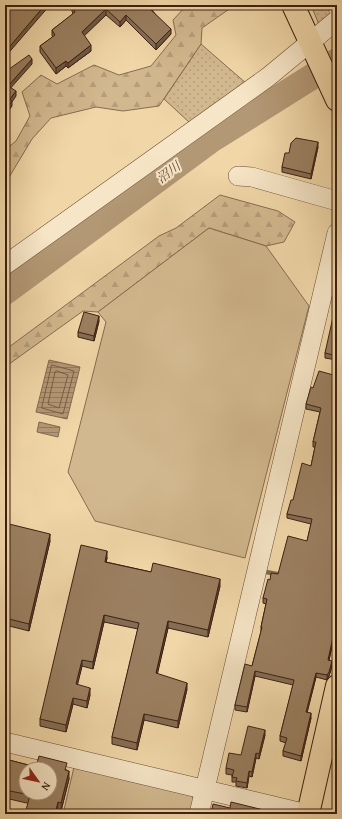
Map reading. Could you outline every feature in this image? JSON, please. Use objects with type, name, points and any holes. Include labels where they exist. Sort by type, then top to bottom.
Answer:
[{"type":"main road","points":[[293,5],[335,96]]},
{"type":"main road","points":[[307,814],[337,686]]},
{"type":"street","points":[[5,266],[268,77],[309,41],[337,20]]},
{"type":"street","points":[[238,176],[252,177],[337,201]]},
{"type":"street","points":[[199,814],[337,233]]},
{"type":"street","points":[[5,742],[307,814]]},
{"type":"green space","points":[[187,5],[235,5],[202,28],[201,44],[159,106],[123,111],[96,107],[51,118],[32,139],[5,184],[5,150],[16,141],[30,116],[22,92],[41,75],[57,84],[94,65],[119,75],[151,66],[176,35],[173,20]]},
{"type":"green space","points":[[311,5],[332,5],[332,17],[320,27]]},
{"type":"green space","points":[[201,44],[247,84],[190,123],[164,99]]},
{"type":"green space","points":[[220,195],[278,211],[295,222],[284,242],[266,246],[209,228],[98,312],[83,311],[5,367],[5,350],[159,236],[176,228]]},
{"type":"green space","points":[[209,228],[266,246],[309,306],[245,558],[95,521],[68,472],[106,322],[98,312]]},
{"type":"green space","points":[[74,767],[191,795],[196,802],[193,814],[63,814]]},
{"type":"water","points":[[49,360],[80,367],[67,419],[36,412]]},
{"type":"water","points":[[39,422],[60,427],[58,437],[37,432]]},
{"type":"building","points":[[5,5],[45,5],[5,52]]},
{"type":"building","points":[[72,5],[152,5],[149,8],[171,29],[156,44],[126,15],[120,22],[106,9],[82,32],[91,45],[68,63],[66,61],[56,68],[40,46],[55,35],[52,30],[75,12]]},
{"type":"building","points":[[29,55],[32,59],[8,86],[16,91],[10,99],[12,101],[5,111],[5,72]]},
{"type":"building","points":[[296,138],[318,142],[311,174],[282,167],[285,153],[289,153],[291,143]]},
{"type":"building","points":[[84,312],[99,316],[94,336],[78,332]]},
{"type":"building","points":[[333,317],[337,318],[337,356],[325,353]]},
{"type":"building","points":[[319,371],[337,376],[337,634],[336,638],[333,637],[328,660],[332,661],[329,672],[327,675],[316,673],[306,712],[311,713],[301,756],[283,751],[287,738],[280,736],[294,680],[255,671],[247,707],[235,705],[245,664],[252,666],[262,627],[267,599],[263,598],[268,579],[270,580],[271,573],[278,574],[288,536],[307,541],[312,519],[287,514],[291,500],[293,500],[302,463],[311,466],[316,442],[313,442],[321,408],[306,404],[311,387],[313,388]]},
{"type":"building","points":[[5,523],[50,534],[29,624],[9,619],[5,635]]},
{"type":"building","points":[[81,545],[107,551],[105,562],[151,572],[153,563],[220,579],[208,630],[168,621],[156,673],[187,683],[178,721],[144,714],[137,743],[112,737],[139,623],[104,615],[93,662],[82,660],[76,684],[90,688],[87,701],[73,698],[66,725],[40,719]]},
{"type":"building","points":[[248,726],[265,730],[259,754],[256,753],[252,772],[249,771],[247,783],[236,781],[237,778],[232,777],[234,770],[226,768],[229,753],[241,755]]},
{"type":"building","points":[[39,756],[67,763],[65,770],[69,771],[61,803],[58,802],[55,814],[25,814],[28,801],[58,801],[58,761],[38,761]]},
{"type":"building","points":[[5,759],[18,762],[18,793],[5,790]]},
{"type":"building","points":[[231,802],[280,814],[211,814],[213,804],[230,808]]},
{"type":"waterway","name":"沼川","points":[[5,292],[211,140],[337,61]]},
{"type":"waterway","points":[[266,572],[277,574]]}]
